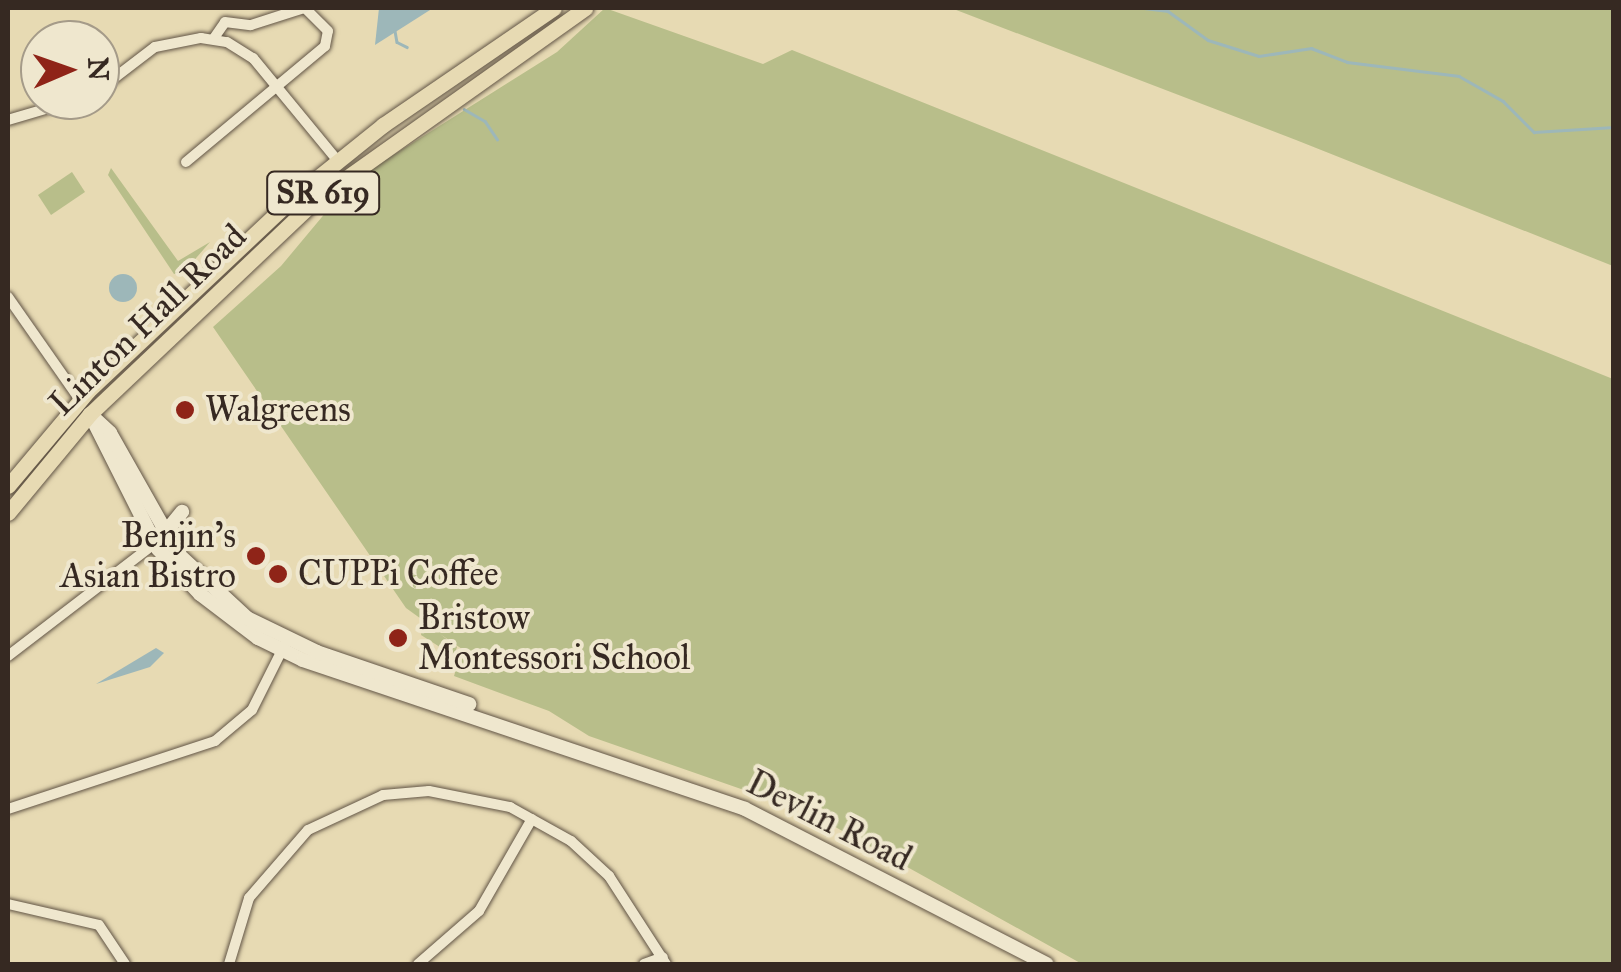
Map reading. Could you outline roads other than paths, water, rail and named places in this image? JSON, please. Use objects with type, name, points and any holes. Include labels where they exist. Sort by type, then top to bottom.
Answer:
[{"type":"main road","name":"Linton Hall Road","points":[[8,486],[80,400],[337,160],[554,8]]},
{"type":"main road","name":"Linton Hall Road","points":[[8,512],[90,414],[318,198],[584,8]]},
{"type":"main road","name":"Devlin Road","points":[[80,400],[162,543],[211,604],[284,646],[520,721],[576,748],[746,809],[1047,964]]},
{"type":"main road","name":"Devlin Road","points":[[90,414],[110,433],[162,543]]},
{"type":"main road","points":[[148,508],[182,512],[162,543]]},
{"type":"street","points":[[186,162],[328,42],[323,22],[305,8],[251,25],[225,22],[214,38]]},
{"type":"street","points":[[120,74],[155,48],[214,38],[241,49],[337,160]]},
{"type":"street","points":[[8,297],[80,400]]},
{"type":"street","points":[[8,656],[162,543]]},
{"type":"street","points":[[8,809],[215,741],[252,710],[284,646]]},
{"type":"street","points":[[229,964],[249,898],[308,830],[344,810],[384,795],[429,790],[473,795],[532,818],[571,841],[609,876],[664,961],[644,964]]},
{"type":"street","points":[[418,964],[479,911],[532,818]]},
{"type":"street","points":[[8,904],[98,925],[125,964]]},
{"type":"water","points":[[379,8],[430,8],[430,10],[375,45]]},
{"type":"water","points":[[123,274],[133,278],[137,288],[133,298],[123,302],[113,298],[109,288],[113,278]]},
{"type":"water","points":[[156,648],[164,653],[150,667],[96,684]]},
{"type":"waterway","points":[[1144,8],[1168,11],[1208,40],[1259,56],[1311,48],[1347,62],[1459,76],[1503,101],[1534,132],[1614,127]]},
{"type":"waterway","points":[[395,31],[397,42],[407,47]]},
{"type":"waterway","points":[[464,109],[485,121],[497,139]]},
{"type":"place","name":"Walgreens","points":[[185,410]]},
{"type":"place","name":"Benjin's Asian Bistro","points":[[256,556]]},
{"type":"place","name":"CUPPi Coffee","points":[[278,574]]},
{"type":"place","name":"Bristow Montessori School","points":[[398,638]]}]
